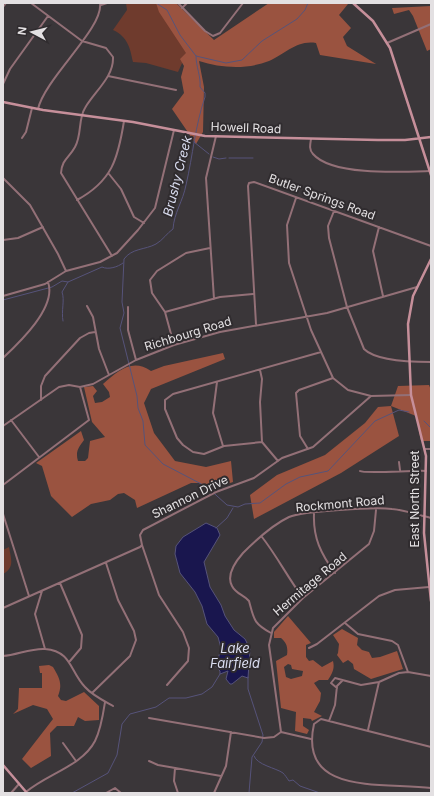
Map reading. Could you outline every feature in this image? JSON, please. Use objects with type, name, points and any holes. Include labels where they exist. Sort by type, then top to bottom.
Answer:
[{"type":"main road","points":[[353,3],[373,21],[387,43],[430,173]]},
{"type":"main road","name":"Howell Road","points":[[3,102],[38,109],[124,121],[202,136],[311,140],[401,140],[431,137]]},
{"type":"main road","name":"East North Street","points":[[431,259],[417,287],[409,314],[411,395],[425,449],[426,471],[424,549],[431,601]]},
{"type":"main road","points":[[3,766],[27,793]]},
{"type":"street","points":[[3,7],[6,3]]},
{"type":"street","points":[[31,3],[82,41],[105,48],[111,52],[113,62],[108,76],[85,107],[82,115],[77,144],[62,163],[61,173],[112,256]]},
{"type":"street","points":[[38,109],[45,92],[97,19],[100,4],[107,3]]},
{"type":"street","points":[[178,3],[209,34],[216,35],[243,3]]},
{"type":"street","points":[[182,8],[187,3]]},
{"type":"street","points":[[3,84],[10,69],[48,16]]},
{"type":"street","points":[[387,43],[431,24]]},
{"type":"street","points":[[108,76],[176,90]]},
{"type":"street","points":[[22,138],[26,132],[32,108]]},
{"type":"street","points":[[77,200],[97,187],[109,174],[119,151],[124,121]]},
{"type":"street","points":[[3,296],[48,282],[66,271],[84,267],[117,253],[144,223],[157,204],[174,130]]},
{"type":"street","points":[[214,299],[206,178],[216,136]]},
{"type":"street","points":[[311,140],[310,146],[313,154],[325,162],[342,168],[369,171],[430,173]]},
{"type":"street","points":[[109,174],[121,189],[134,217],[144,223]]},
{"type":"street","points":[[3,178],[26,200],[43,227],[66,271]]},
{"type":"street","name":"Butler Springs Road","points":[[256,325],[253,294],[248,186],[250,183],[254,182],[431,246]]},
{"type":"street","points":[[296,198],[287,225],[289,258],[306,316],[333,378],[348,390],[371,396],[411,395]]},
{"type":"street","points":[[334,211],[329,222],[328,233],[346,307],[366,351],[396,361],[431,362]]},
{"type":"street","points":[[3,240],[24,236],[43,227]]},
{"type":"street","points":[[379,227],[373,250],[383,296]]},
{"type":"street","points":[[174,346],[166,312],[151,291],[150,284],[152,276],[189,252],[210,248]]},
{"type":"street","points":[[3,358],[35,323],[49,300],[50,290],[48,282]]},
{"type":"street","name":"Richbourg Road","points":[[3,426],[62,386],[80,387],[93,384],[136,360],[174,346],[220,332],[346,307],[417,287]]},
{"type":"street","points":[[166,312],[235,294],[253,294]]},
{"type":"street","points":[[87,306],[93,317],[99,349],[109,376]]},
{"type":"street","points":[[128,307],[128,330],[136,360]]},
{"type":"street","points":[[41,400],[41,386],[45,376],[80,338],[89,333],[96,332]]},
{"type":"street","points":[[262,442],[223,446],[202,454],[193,452],[183,445],[175,434],[164,404],[165,399],[171,395],[321,352]]},
{"type":"street","points":[[260,370],[262,379],[260,402],[262,442],[278,461]]},
{"type":"street","points":[[308,449],[300,436],[296,393],[299,390],[333,378]]},
{"type":"street","points":[[217,382],[213,413],[223,446]]},
{"type":"street","points":[[3,485],[90,420],[80,387]]},
{"type":"street","name":"Shannon Drive","points":[[142,545],[140,535],[143,530],[212,493],[254,478],[278,461],[308,449],[316,444],[371,396]]},
{"type":"street","points":[[11,420],[39,457]]},
{"type":"street","points":[[425,449],[431,449]]},
{"type":"street","points":[[399,462],[400,470]]},
{"type":"street","points":[[360,471],[368,473],[400,470],[426,471]]},
{"type":"street","name":"Rockmont Road","points":[[271,633],[255,620],[251,614],[249,602],[236,592],[230,580],[231,573],[240,558],[262,537],[289,518],[314,513],[394,509],[431,518]]},
{"type":"street","name":"Hermitage Road","points":[[281,732],[270,652],[271,633],[281,618],[370,542],[374,532],[376,510]]},
{"type":"street","points":[[314,513],[314,531],[318,546],[335,573]]},
{"type":"street","points":[[3,514],[30,596]]},
{"type":"street","points":[[262,537],[274,552],[289,580],[303,598]]},
{"type":"street","points":[[3,608],[106,563],[142,545],[159,595],[183,632],[189,648],[188,661],[167,684]]},
{"type":"street","points":[[92,693],[130,656],[136,640],[134,631],[118,600],[106,563]]},
{"type":"street","points":[[60,583],[82,635],[81,648],[70,661]]},
{"type":"street","points":[[309,648],[317,644],[382,594],[395,590],[429,587]]},
{"type":"street","points":[[42,591],[35,614],[45,649]]},
{"type":"street","points":[[344,622],[358,634],[392,641],[398,645],[408,672]]},
{"type":"street","points":[[3,656],[45,649],[56,651],[70,661],[82,683],[92,693],[113,706]]},
{"type":"street","points":[[336,688],[332,685],[331,681],[335,678],[361,685],[379,682],[400,673],[408,672],[431,676]]},
{"type":"street","points":[[329,721],[335,705],[336,688],[342,681]]},
{"type":"street","points":[[368,730],[379,682]]},
{"type":"street","points":[[27,793],[76,761],[89,750],[96,740],[106,702]]},
{"type":"street","points":[[149,718],[263,738],[274,737],[281,732],[311,739]]},
{"type":"street","points":[[323,772],[316,760],[311,739],[316,721],[321,719],[431,747]]},
{"type":"street","points":[[214,793],[226,763],[231,732]]},
{"type":"street","points":[[63,743],[76,761]]},
{"type":"street","points":[[149,761],[156,765],[221,776]]},
{"type":"street","points":[[175,768],[174,781],[178,793]]},
{"type":"street","points":[[12,793],[19,784]]},
{"type":"street","points":[[357,786],[431,788]]},
{"type":"street","points":[[106,793],[115,788],[121,793]]},
{"type":"shaded area","points":[[126,3],[156,3],[189,48],[178,72],[146,63],[133,62],[128,43],[122,36],[113,30],[127,10]]},
{"type":"shaded area","points":[[156,3],[176,3],[214,40],[269,3],[347,3],[348,4],[339,15],[351,28],[343,37],[347,46],[376,64],[320,55],[316,43],[303,44],[291,48],[269,61],[251,66],[234,67],[199,61],[204,87],[203,132],[196,144],[172,109],[184,93],[181,77],[184,66],[180,59],[186,53],[159,12]]},
{"type":"shaded area","points":[[431,6],[431,49],[427,51],[413,16],[409,10],[394,14],[392,8]]},
{"type":"shaded area","points":[[223,353],[225,359],[151,389],[144,403],[154,433],[175,461],[206,467],[231,461],[233,482],[206,491],[200,483],[191,483],[137,508],[135,500],[124,493],[118,494],[110,500],[91,504],[72,517],[51,496],[42,466],[36,463],[81,431],[84,440],[78,449],[77,458],[78,461],[85,461],[88,458],[90,441],[105,437],[92,422],[84,387],[93,386],[97,391],[93,396],[95,403],[102,402],[110,397],[109,392],[103,384],[126,368],[138,366],[144,367],[151,371],[164,366]]},
{"type":"shaded area","points":[[429,385],[431,390],[431,441],[421,441],[416,416],[391,406],[398,386]]},
{"type":"shaded area","points":[[391,406],[399,436],[341,473],[254,519],[250,495],[277,475],[325,455],[365,423],[378,407]]},
{"type":"shaded area","points":[[9,547],[11,566],[3,574],[3,550]]},
{"type":"shaded area","points":[[288,616],[311,643],[306,645],[306,657],[309,661],[313,660],[322,667],[333,661],[333,671],[328,680],[319,680],[314,683],[321,693],[320,701],[314,712],[322,716],[312,721],[311,719],[303,718],[303,726],[309,730],[307,734],[295,731],[296,712],[281,708],[276,661],[287,655],[287,648],[285,642],[281,638],[274,638],[274,632]],"holes":[[[288,664],[291,665],[292,669],[303,671],[302,676],[291,679],[286,677],[284,667]]]},
{"type":"shaded area","points":[[342,629],[358,638],[357,645],[362,650],[369,652],[372,658],[397,651],[403,669],[371,679],[354,669],[353,664],[348,660],[343,663],[337,655],[339,644],[333,635]]},
{"type":"shaded area","points":[[49,665],[53,667],[59,677],[60,688],[58,696],[61,700],[66,701],[84,692],[99,706],[99,720],[85,721],[78,717],[74,726],[57,726],[50,733],[51,756],[31,768],[22,759],[53,719],[47,709],[33,705],[13,714],[18,709],[19,688],[42,688],[42,673],[40,673],[39,666]]},
{"type":"water","name":"Lake Fairfield","points":[[206,523],[217,528],[220,535],[204,562],[210,587],[234,630],[245,639],[250,649],[248,678],[242,676],[232,684],[230,684],[226,679],[228,671],[220,674],[220,671],[216,667],[221,648],[218,637],[207,624],[202,606],[195,592],[180,573],[175,554],[176,546],[183,537]]},
{"type":"waterway","points":[[156,3],[167,10],[180,35],[196,56],[226,63],[242,60],[262,41],[297,19],[305,10],[308,3]]},
{"type":"waterway","points":[[196,56],[200,87],[205,93],[205,97],[199,119],[185,191],[175,218],[173,229],[161,241],[152,246],[135,251],[127,255],[124,259],[122,302],[124,313],[120,328],[137,396],[138,408],[143,421],[145,445],[163,464],[207,487],[227,505],[238,507],[245,504],[260,503],[286,484],[300,477],[328,471],[375,421],[399,410],[409,412]]},
{"type":"waterway","points":[[194,142],[209,154]]},
{"type":"waterway","points":[[213,157],[219,159],[226,158]]},
{"type":"waterway","points":[[229,158],[253,158]]},
{"type":"waterway","name":"Brushy Creek","points":[[3,300],[52,287],[62,281],[68,282],[102,267],[113,268],[123,263]]},
{"type":"waterway","points":[[63,321],[62,292],[68,282]]},
{"type":"waterway","points":[[424,421],[431,428]]},
{"type":"waterway","points":[[216,528],[227,518],[233,508]]},
{"type":"waterway","points":[[72,793],[108,773],[117,755],[122,724],[130,714],[156,707],[169,698],[186,698],[202,694],[212,687],[220,674]]},
{"type":"waterway","points":[[248,677],[248,689],[263,735],[262,742],[252,757],[249,793]]},
{"type":"waterway","points":[[254,756],[259,762],[283,773],[289,781],[293,780],[300,786],[320,793]]}]
